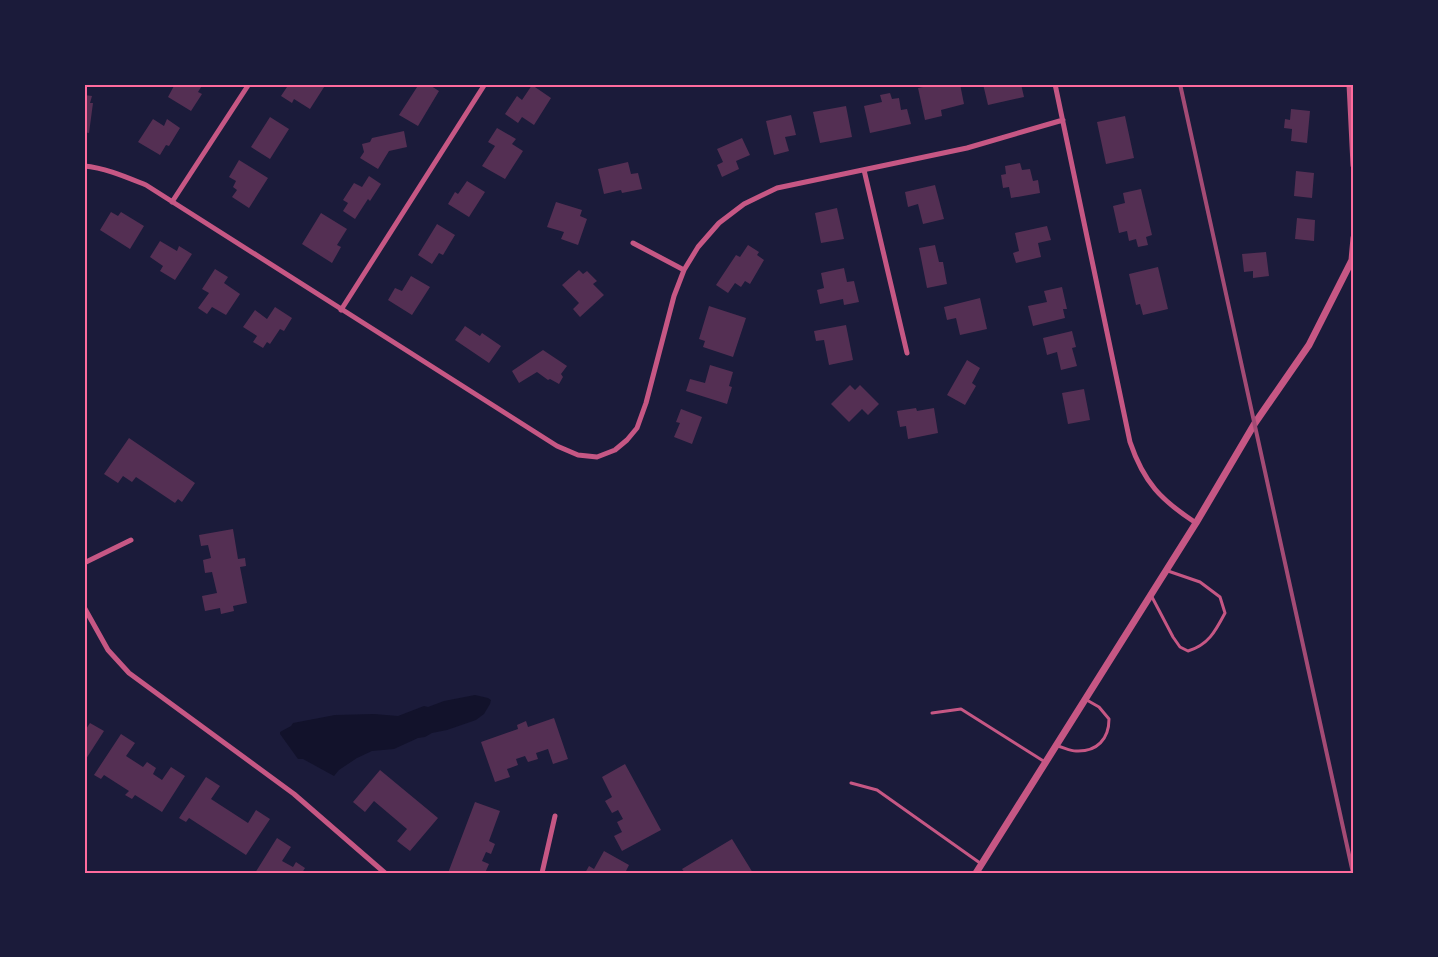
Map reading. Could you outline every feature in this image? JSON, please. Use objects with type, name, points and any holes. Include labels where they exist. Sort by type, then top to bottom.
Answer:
[{"type":"street","points":[[172,202],[249,84]]},
{"type":"street","points":[[341,310],[485,84]]},
{"type":"street","points":[[1055,84],[1130,442],[1137,463],[1156,492],[1171,506],[1196,523]]},
{"type":"street","points":[[1350,84],[1354,165]]},
{"type":"street","points":[[84,166],[118,173],[146,185],[557,446],[578,455],[597,457],[615,450],[637,428],[646,403],[674,296],[684,270],[698,246],[719,224],[744,204],[777,188],[967,148],[1063,120]]},
{"type":"street","points":[[864,170],[907,353]]},
{"type":"street","points":[[976,873],[1196,523],[1255,423],[1309,345],[1352,260],[1354,238]]},
{"type":"street","points":[[633,243],[684,270]]},
{"type":"street","points":[[84,564],[131,540]]},
{"type":"street","points":[[84,608],[108,650],[129,673],[294,794],[385,873]]},
{"type":"street","points":[[542,873],[555,816]]},
{"type":"lane","points":[[1345,272],[1354,276]]},
{"type":"lane","points":[[1150,595],[1180,647],[1188,651],[1200,647],[1216,629],[1225,613],[1220,597],[1200,582],[1166,570]]},
{"type":"lane","points":[[1056,745],[1075,751],[1090,749],[1102,742],[1109,730],[1109,719],[1098,707],[1085,699]]},
{"type":"lane","points":[[932,713],[961,709],[1045,762]]},
{"type":"lane","points":[[851,783],[877,790],[981,864]]},
{"type":"shaded area","points":[[475,695],[491,700],[484,714],[476,720],[432,733],[394,749],[372,751],[357,758],[334,776],[303,759],[298,759],[280,734],[293,723],[335,715],[398,716],[424,706],[428,707],[444,701]]},
{"type":"building","points":[[175,84],[203,84],[198,92],[202,94],[191,111],[168,97]]},
{"type":"building","points":[[289,84],[326,84],[310,109],[294,99],[292,103],[281,96]]},
{"type":"building","points":[[419,84],[428,84],[439,91],[418,126],[399,115]]},
{"type":"building","points":[[932,84],[960,84],[964,104],[941,110],[942,116],[925,120],[918,88]]},
{"type":"building","points":[[983,84],[1021,84],[1024,97],[988,105]]},
{"type":"building","points":[[532,85],[551,98],[534,125],[522,117],[518,123],[505,114],[517,96],[522,100]]},
{"type":"building","points":[[890,93],[892,99],[899,98],[901,110],[907,109],[911,124],[870,133],[864,106],[882,102],[880,95]]},
{"type":"building","points":[[84,95],[92,96],[90,103],[93,103],[89,133],[84,132]]},
{"type":"building","points":[[846,106],[852,137],[820,143],[813,112]]},
{"type":"building","points":[[1291,109],[1310,111],[1307,143],[1291,141],[1292,129],[1284,128],[1285,119],[1290,120]]},
{"type":"building","points":[[791,115],[796,135],[785,137],[789,151],[774,155],[766,121]]},
{"type":"building","points":[[1125,116],[1134,158],[1106,164],[1097,122]]},
{"type":"building","points":[[270,117],[289,129],[270,159],[251,147]]},
{"type":"building","points":[[153,119],[164,126],[167,119],[180,128],[169,146],[166,145],[160,155],[138,142]]},
{"type":"building","points":[[497,128],[516,139],[512,144],[523,151],[505,179],[482,166],[495,146],[488,142]]},
{"type":"building","points":[[404,131],[407,147],[389,151],[378,169],[360,158],[364,152],[362,144],[370,142],[372,138]]},
{"type":"building","points":[[742,138],[750,155],[736,161],[739,169],[722,177],[717,165],[723,162],[717,149]]},
{"type":"building","points":[[239,160],[268,178],[249,208],[232,197],[237,190],[233,187],[236,181],[229,177]]},
{"type":"building","points":[[628,162],[631,174],[638,173],[642,189],[604,194],[598,169]]},
{"type":"building","points":[[1020,163],[1022,170],[1030,169],[1033,181],[1038,180],[1040,193],[1011,198],[1009,187],[1003,188],[1001,175],[1006,174],[1005,166]]},
{"type":"building","points":[[1296,171],[1314,173],[1312,198],[1294,196]]},
{"type":"building","points":[[369,176],[381,184],[355,219],[343,211],[348,203],[343,200],[354,183],[362,187]]},
{"type":"building","points":[[467,181],[485,192],[469,217],[448,204],[455,192],[458,194]]},
{"type":"building","points":[[935,185],[944,219],[923,224],[918,204],[908,207],[905,192]]},
{"type":"building","points":[[1141,189],[1152,235],[1146,237],[1148,245],[1138,247],[1136,239],[1129,241],[1127,231],[1119,233],[1113,206],[1125,203],[1123,193]]},
{"type":"building","points":[[556,202],[582,210],[580,216],[587,219],[578,245],[561,239],[564,232],[547,227]]},
{"type":"building","points":[[837,208],[844,239],[821,243],[815,213]]},
{"type":"building","points":[[111,212],[118,216],[121,212],[144,226],[130,249],[100,230]]},
{"type":"building","points":[[321,213],[347,229],[337,245],[341,247],[332,263],[302,244]]},
{"type":"building","points":[[1297,218],[1315,220],[1314,241],[1295,239]]},
{"type":"building","points":[[437,224],[455,235],[443,255],[439,253],[432,264],[418,255]]},
{"type":"building","points":[[1047,226],[1051,240],[1038,243],[1041,257],[1016,263],[1013,253],[1019,251],[1015,233]]},
{"type":"building","points":[[160,241],[177,251],[179,246],[192,254],[175,280],[160,271],[163,266],[150,257]]},
{"type":"building","points":[[748,245],[759,252],[757,255],[764,260],[750,284],[745,281],[741,287],[735,283],[728,293],[716,285],[736,255],[740,257]]},
{"type":"building","points":[[935,245],[939,262],[943,262],[947,284],[927,288],[919,248]]},
{"type":"building","points":[[1266,252],[1269,276],[1253,278],[1253,271],[1244,272],[1242,254]]},
{"type":"building","points":[[1158,267],[1168,309],[1143,315],[1140,304],[1136,305],[1129,274]]},
{"type":"building","points":[[844,268],[847,282],[854,281],[859,302],[844,305],[843,299],[820,304],[817,290],[824,288],[821,273]]},
{"type":"building","points":[[215,269],[228,277],[224,283],[240,294],[226,315],[212,307],[207,314],[198,308],[209,293],[202,289]]},
{"type":"building","points":[[579,270],[583,274],[587,271],[597,281],[593,284],[604,295],[580,317],[573,309],[579,303],[562,285]]},
{"type":"building","points":[[411,276],[430,287],[412,315],[388,300],[395,288],[402,291]]},
{"type":"building","points":[[1062,287],[1067,309],[1063,309],[1065,318],[1033,326],[1028,306],[1047,302],[1044,291]]},
{"type":"building","points":[[980,298],[987,329],[960,335],[956,318],[947,320],[944,307]]},
{"type":"building","points":[[709,306],[746,318],[733,357],[703,347],[705,341],[699,339]]},
{"type":"building","points":[[275,307],[292,318],[284,331],[280,329],[270,344],[267,342],[263,348],[253,342],[257,336],[243,327],[255,310],[267,319]]},
{"type":"building","points":[[846,325],[853,360],[829,365],[824,340],[816,341],[814,331]]},
{"type":"building","points":[[465,326],[480,336],[482,333],[501,346],[489,363],[455,340]]},
{"type":"building","points":[[1072,331],[1076,347],[1072,348],[1077,366],[1061,370],[1057,352],[1047,355],[1043,338]]},
{"type":"building","points":[[543,350],[567,366],[561,374],[563,377],[559,384],[537,372],[519,383],[512,371]]},
{"type":"building","points":[[967,360],[980,368],[972,383],[976,386],[965,405],[947,395]]},
{"type":"building","points":[[710,365],[733,372],[727,404],[686,391],[690,379],[705,383]]},
{"type":"building","points":[[850,385],[855,390],[860,385],[879,404],[868,415],[862,409],[849,422],[831,404]]},
{"type":"building","points":[[1084,389],[1090,420],[1068,424],[1062,393]]},
{"type":"building","points":[[916,408],[917,411],[934,408],[938,433],[908,439],[906,426],[900,427],[897,411]]},
{"type":"building","points":[[681,409],[702,417],[692,444],[674,437],[680,423],[676,422]]},
{"type":"building","points":[[129,438],[195,483],[182,502],[178,499],[175,503],[136,477],[132,482],[123,476],[118,483],[104,474]]},
{"type":"building","points":[[233,529],[238,559],[245,558],[246,566],[240,567],[247,603],[233,606],[234,611],[221,614],[220,608],[205,611],[202,596],[217,593],[212,572],[205,573],[203,560],[211,558],[208,545],[201,546],[199,535]]},
{"type":"building","points":[[554,718],[568,759],[553,764],[548,749],[536,753],[538,759],[528,762],[525,756],[516,759],[518,765],[507,769],[510,777],[495,782],[481,742],[518,729],[517,725],[526,721],[528,727]]},
{"type":"building","points":[[90,723],[104,731],[84,762],[84,732]]},
{"type":"building","points":[[121,734],[135,743],[126,756],[143,767],[147,762],[156,768],[153,774],[162,780],[171,767],[185,776],[162,812],[135,795],[132,799],[125,795],[129,791],[104,775],[101,779],[94,775]]},
{"type":"building","points":[[625,764],[661,830],[622,851],[614,836],[622,832],[617,822],[623,819],[618,810],[612,813],[605,801],[612,797],[602,777]]},
{"type":"building","points":[[380,770],[438,818],[410,851],[397,841],[407,829],[374,801],[365,812],[353,802]]},
{"type":"building","points":[[206,777],[220,786],[211,799],[248,823],[256,810],[270,819],[246,855],[189,818],[186,822],[179,818]]},
{"type":"building","points":[[475,802],[500,811],[489,841],[495,844],[491,854],[486,852],[482,861],[489,864],[485,873],[448,873]]},
{"type":"building","points":[[277,838],[291,847],[282,861],[293,867],[296,862],[305,868],[302,873],[255,873]]},
{"type":"building","points":[[732,839],[753,873],[734,873],[732,871],[729,873],[685,873],[682,869]]},
{"type":"building","points":[[604,851],[629,865],[625,873],[585,873],[589,866],[594,869]]},
{"type":"railway","points":[[1180,84],[1353,873]]}]
